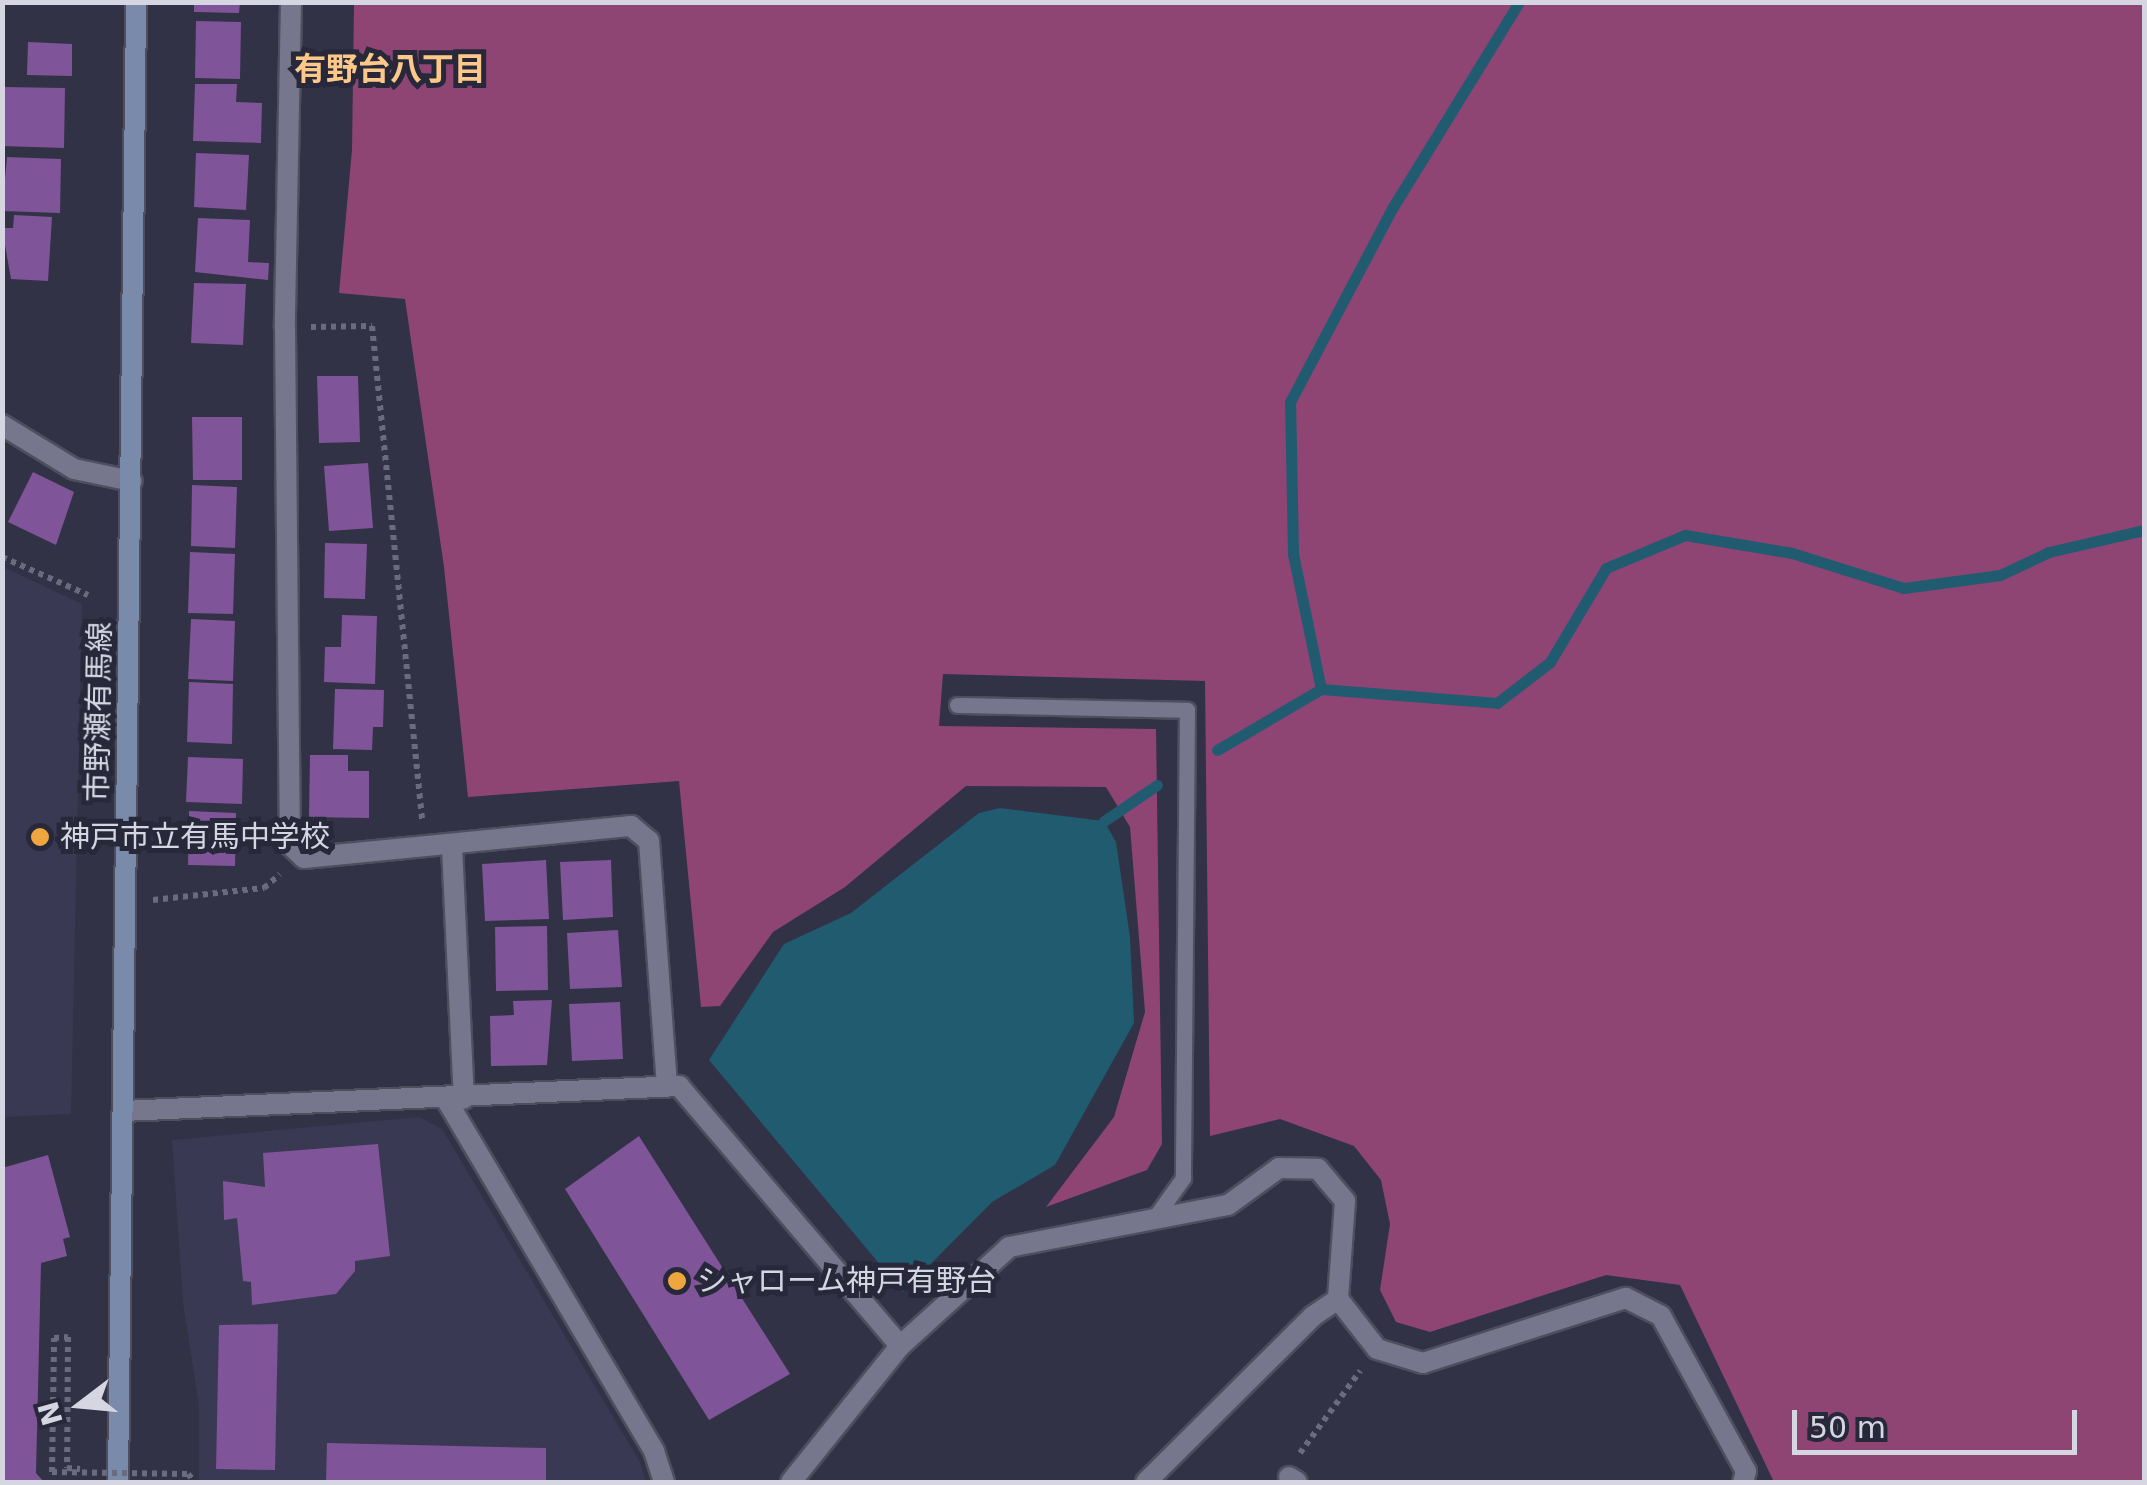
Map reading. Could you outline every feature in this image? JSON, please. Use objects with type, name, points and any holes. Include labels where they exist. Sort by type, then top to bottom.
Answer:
[{"type":"main road","name":"市野瀬有馬線","points":[[118,1482],[136,2]]},
{"type":"street","points":[[292,2],[285,328],[290,845],[304,858],[424,846],[452,847],[631,826],[650,841],[667,1086]]},
{"type":"street","points":[[2,425],[74,469],[132,480]]},
{"type":"street","points":[[452,847],[455,1099],[654,1451],[664,1482]]},
{"type":"street","points":[[123,1111],[679,1086],[900,1346]]},
{"type":"street","points":[[791,1482],[900,1346],[1010,1247],[1228,1205],[1279,1168],[1318,1169],[1345,1201],[1338,1299],[1376,1349],[1423,1362],[1626,1298],[1661,1316],[1746,1471],[1743,1482]]},
{"type":"street","points":[[1146,1482],[1313,1316],[1338,1299]]},
{"type":"lane","points":[[958,704],[1187,710],[1183,1178],[1153,1220]]},
{"type":"path","points":[[285,328],[372,326],[424,846]]},
{"type":"path","points":[[2,557],[88,595]]},
{"type":"path","points":[[127,901],[264,888]]},
{"type":"path","points":[[80,1469],[66,1468],[68,1337],[54,1338],[52,1472],[188,1474],[195,1482]]},
{"type":"path","points":[[1294,1473],[1376,1349]]},
{"type":"shaded area","points":[[354,3],[2144,3],[2144,1482],[1774,1482],[1680,1285],[1606,1275],[1430,1332],[1396,1322],[1380,1290],[1390,1224],[1381,1180],[1354,1146],[1280,1119],[1210,1136],[1205,681],[943,674],[939,726],[1156,729],[1162,1144],[1147,1170],[1046,1207],[1114,1117],[1145,1012],[1130,827],[1106,787],[966,786],[845,887],[773,932],[720,1006],[701,1007],[679,781],[468,797],[444,567],[405,299],[339,293],[352,150]]},
{"type":"shaded area","name":"神戸市立有馬中学校","points":[[3,567],[82,604],[71,1114],[3,1117]]},
{"type":"shaded area","points":[[1000,808],[1104,821],[1116,842],[1130,937],[1134,1023],[1055,1165],[992,1202],[903,1292],[709,1060],[784,944],[851,913],[979,813]]},
{"type":"shaded area","points":[[419,1117],[442,1129],[641,1464],[646,1482],[199,1482],[199,1405],[183,1303],[172,1140]]},
{"type":"building","points":[[194,2],[240,2],[239,13],[194,12]]},
{"type":"building","points":[[196,21],[241,22],[240,79],[195,78]]},
{"type":"building","points":[[28,42],[72,44],[72,76],[27,75]]},
{"type":"building","points":[[195,84],[237,84],[236,102],[262,103],[261,143],[193,141]]},
{"type":"building","points":[[3,87],[65,88],[64,148],[2,146]]},
{"type":"building","points":[[196,153],[249,155],[246,210],[194,207]]},
{"type":"building","points":[[7,157],[61,159],[60,213],[2,211]]},
{"type":"building","points":[[14,215],[52,217],[48,281],[11,279],[2,228],[13,228]]},
{"type":"building","points":[[198,218],[250,220],[248,262],[269,263],[268,280],[195,272]]},
{"type":"building","points":[[194,283],[246,284],[243,345],[191,343]]},
{"type":"building","points":[[317,376],[358,376],[360,442],[319,443]]},
{"type":"building","points":[[192,417],[242,417],[242,480],[193,480]]},
{"type":"building","points":[[368,463],[373,528],[329,531],[324,466]]},
{"type":"building","points":[[33,472],[74,492],[56,545],[8,522]]},
{"type":"building","points":[[192,485],[237,487],[235,548],[191,546]]},
{"type":"building","points":[[325,543],[367,544],[365,599],[324,598]]},
{"type":"building","points":[[190,552],[235,554],[233,614],[188,613]]},
{"type":"building","points":[[342,615],[377,616],[375,684],[324,682],[325,647],[341,647]]},
{"type":"building","points":[[191,619],[235,621],[233,681],[188,679]]},
{"type":"building","points":[[189,682],[233,684],[232,744],[187,742]]},
{"type":"building","points":[[335,689],[384,690],[383,727],[373,727],[372,750],[333,749]]},
{"type":"building","points":[[310,755],[348,755],[348,771],[369,771],[369,818],[309,817]]},
{"type":"building","points":[[188,757],[243,759],[242,804],[186,802]]},
{"type":"building","points":[[189,811],[236,813],[235,866],[188,865]]},
{"type":"building","points":[[546,860],[549,919],[485,921],[482,864]]},
{"type":"building","points":[[611,860],[613,917],[563,920],[560,862]]},
{"type":"building","points":[[547,926],[548,990],[496,991],[495,927]]},
{"type":"building","points":[[618,930],[622,987],[570,989],[567,933]]},
{"type":"building","points":[[552,1000],[547,1065],[491,1066],[490,1016],[514,1015],[513,1001]]},
{"type":"building","points":[[620,1002],[623,1059],[572,1061],[569,1004]]},
{"type":"building","name":"シャローム神戸有野台","points":[[639,1136],[790,1374],[709,1420],[565,1189]]},
{"type":"building","points":[[378,1144],[390,1256],[355,1261],[355,1271],[336,1294],[252,1305],[251,1282],[243,1281],[237,1218],[224,1220],[223,1181],[265,1187],[263,1153]]},
{"type":"building","points":[[48,1155],[70,1237],[63,1239],[67,1256],[41,1263],[36,1473],[44,1482],[2,1482],[2,1168]]},
{"type":"building","points":[[278,1324],[275,1470],[216,1469],[219,1325]]},
{"type":"building","points":[[327,1443],[546,1448],[546,1482],[326,1482]]},
{"type":"waterway","points":[[1321,689],[1293,554],[1290,402],[1393,207],[1519,2]]},
{"type":"waterway","points":[[1217,750],[1321,689],[1497,703],[1550,662],[1606,568],[1685,535],[1792,553],[1904,588],[2000,575],[2049,552],[2144,530]]},
{"type":"waterway","points":[[1104,821],[1157,785]]},
{"type":"place","name":"神戸市立有馬中学校","points":[[40,837]]},
{"type":"place","name":"シャローム神戸有野台","points":[[677,1281]]},
{"type":"district","name":"有野台八丁目","points":[[390,69]]}]
